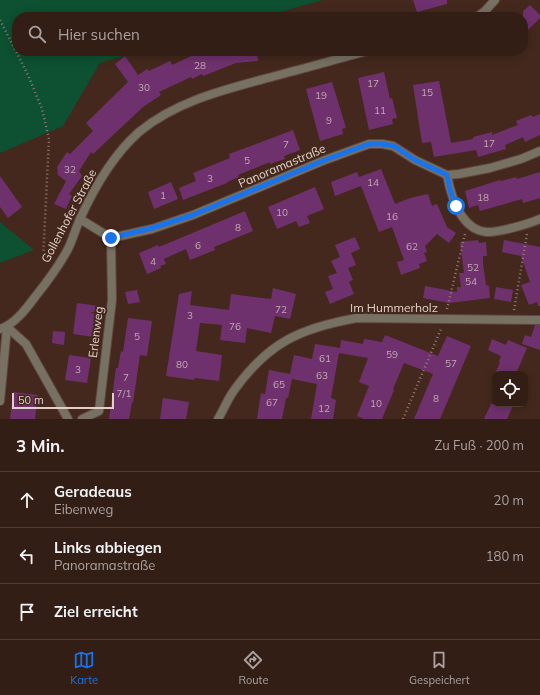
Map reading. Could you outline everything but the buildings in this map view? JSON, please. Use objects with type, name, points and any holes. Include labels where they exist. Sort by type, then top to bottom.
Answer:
[{"type":"street","points":[[484,12],[495,0]]},
{"type":"street","name":"Gollenhofer Straße","points":[[3,328],[26,309],[44,286],[68,248],[94,191],[116,156],[139,132],[164,115],[186,104],[218,92],[350,56]]},
{"type":"street","name":"Panoramastraße","points":[[111,238],[152,228],[193,215],[325,160],[369,144],[394,146],[415,160],[447,175]]},
{"type":"street","points":[[540,151],[521,160],[490,168],[447,175],[450,190],[456,206],[463,218],[473,227],[486,232],[529,224],[540,219]]},
{"type":"street","points":[[80,219],[111,238]]},
{"type":"street","name":"Erlenweg","points":[[82,419],[99,411],[112,300],[111,238]]},
{"type":"street","name":"Im Hummerholz","points":[[218,419],[234,390],[269,351],[290,337],[309,329],[357,318],[540,320]]},
{"type":"street","points":[[0,401],[3,328]]},
{"type":"street","points":[[3,328],[26,344],[68,419]]},
{"type":"path","points":[[0,20],[12,44]]},
{"type":"path","points":[[18,56],[42,109],[49,139],[43,260]]},
{"type":"path","points":[[403,419],[445,320],[468,222]]},
{"type":"path","points":[[513,320],[529,224]]},
{"type":"green space","points":[[0,0],[323,0],[280,12],[12,12],[12,56],[124,56],[100,63],[63,126],[0,153]]},
{"type":"green space","points":[[0,222],[34,250],[0,263]]},
{"type":"route","points":[[111,238],[152,228],[193,215],[325,160],[369,144],[394,146],[415,160],[447,175],[450,190],[456,206]]}]
